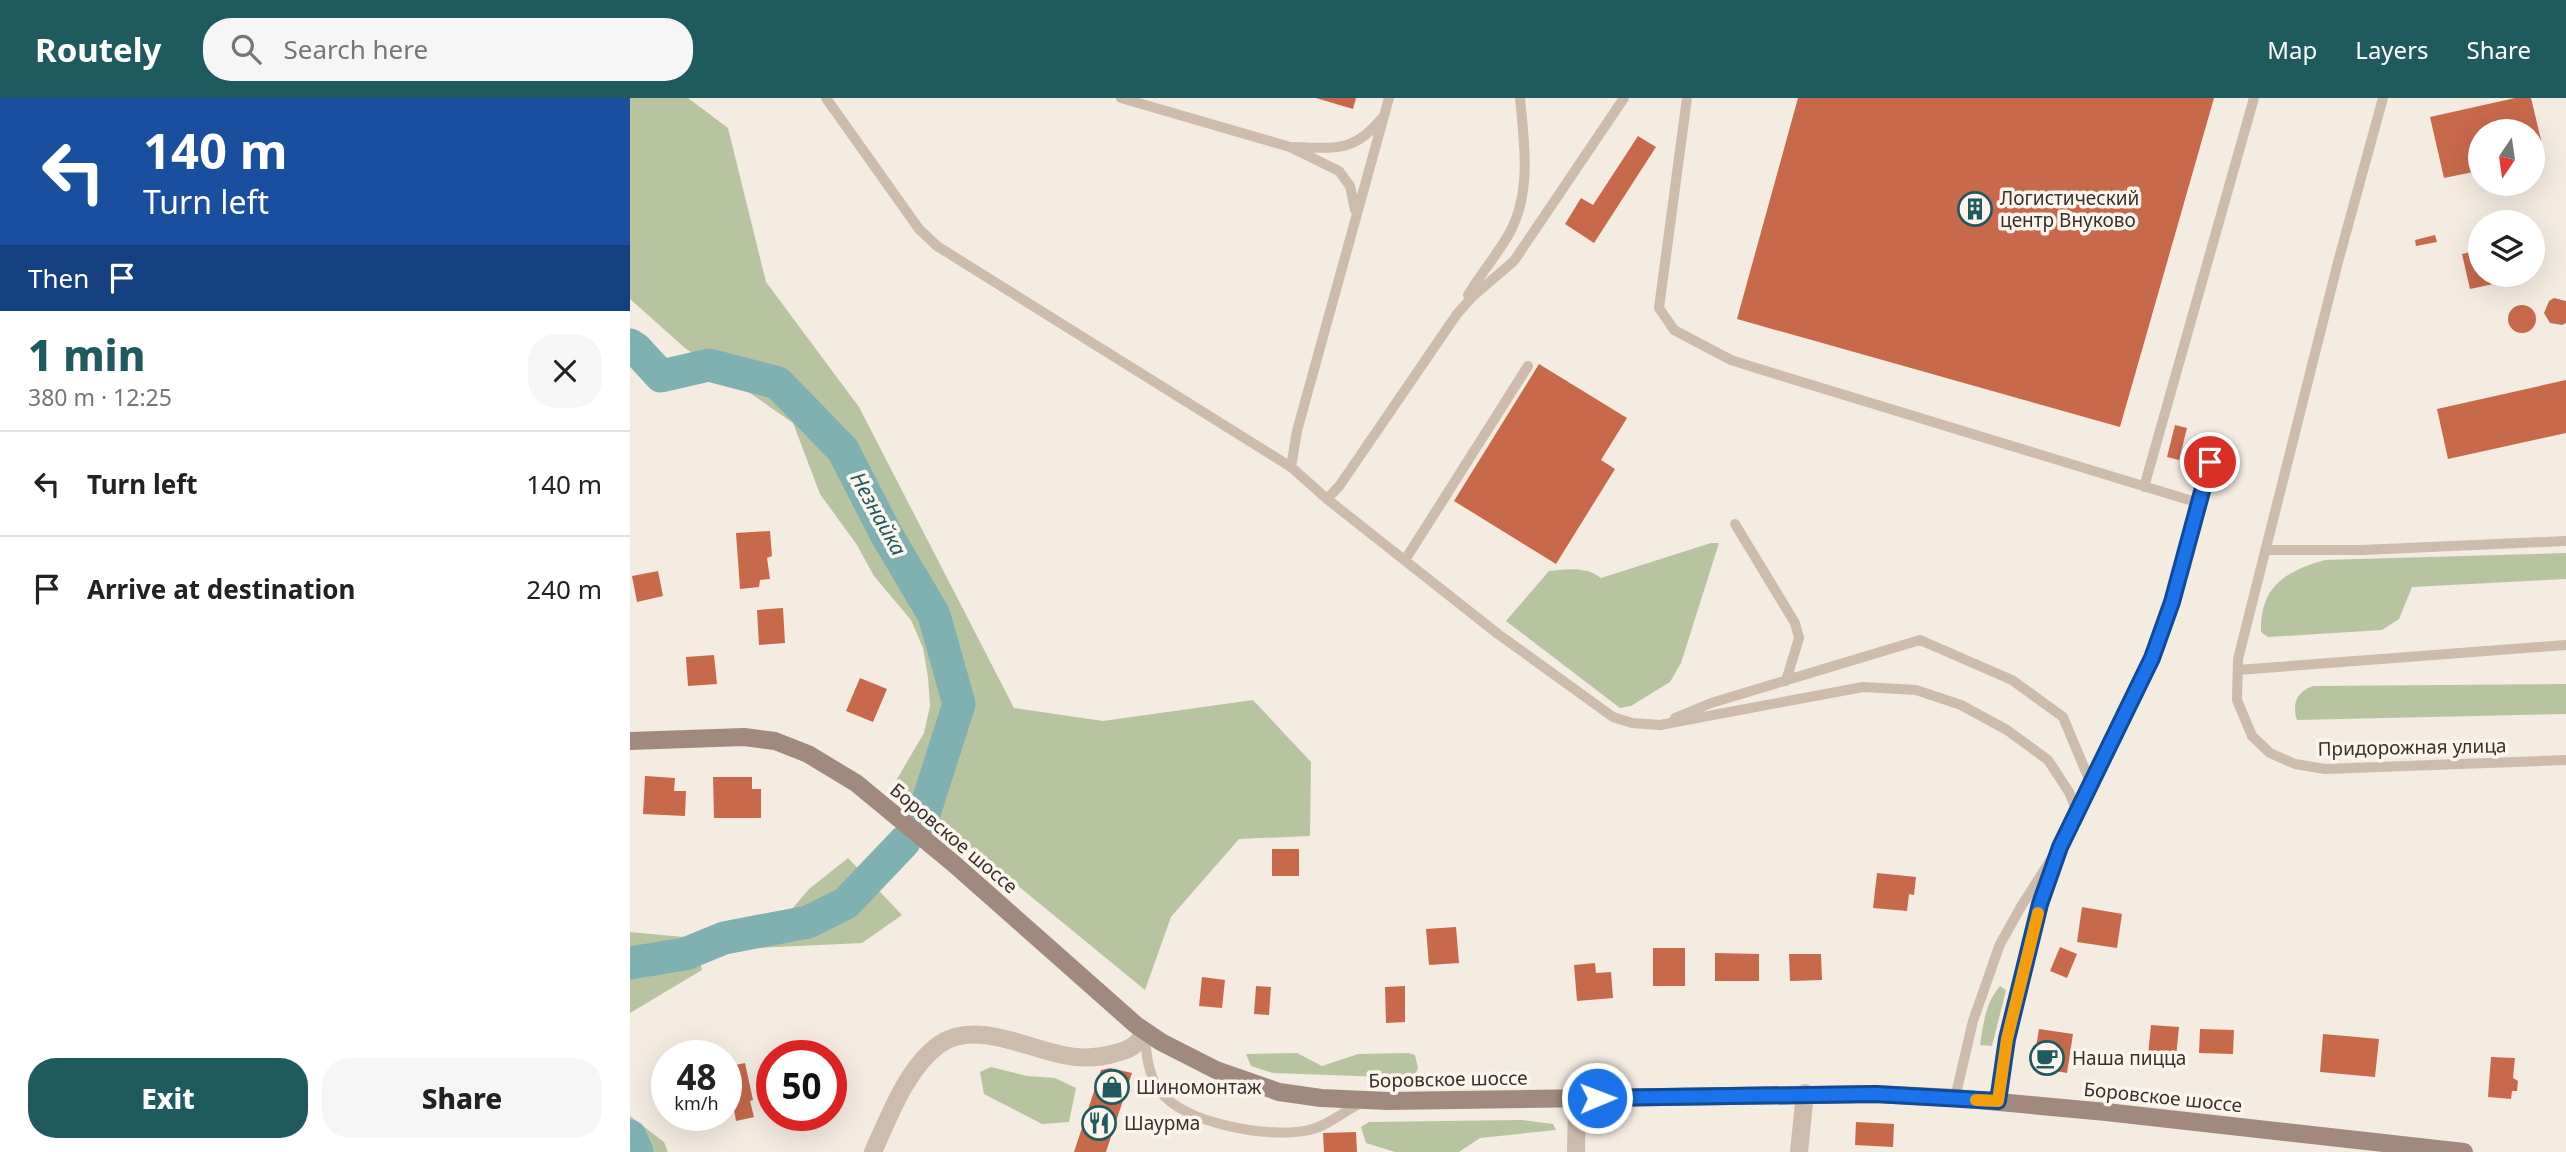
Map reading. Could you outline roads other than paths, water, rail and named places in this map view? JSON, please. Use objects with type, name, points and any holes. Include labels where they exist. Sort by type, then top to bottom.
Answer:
[{"type":"main road","name":"Боровское шоссе","points":[[630,741],[744,737],[775,741],[824,762],[872,796],[953,863],[1145,1032],[1216,1070],[1264,1088],[1302,1096],[1365,1101],[1805,1093],[1955,1098],[1998,1101],[2344,1145],[2464,1152]]},
{"type":"street","points":[[873,1152],[917,1066],[942,1042],[958,1036],[998,1036],[1063,1055],[1094,1057],[1132,1047],[1140,1041],[1145,1032]]},
{"type":"street","points":[[1799,1152],[1805,1093]]},
{"type":"street","points":[[1576,1152],[1577,1098]]},
{"type":"lane","points":[[825,98],[919,229],[937,246],[1291,467],[1327,499],[1498,634],[1614,717],[1632,723],[1660,725],[1863,687],[1916,690],[1961,705],[2007,730],[2048,760],[2069,792],[2077,812]]},
{"type":"lane","points":[[1121,98],[1290,147],[1339,171],[1350,186],[1356,214]]},
{"type":"lane","points":[[1291,467],[1297,431],[1389,98]]},
{"type":"lane","points":[[1327,499],[1340,485],[1457,314],[1511,230],[1524,185],[1525,152],[1520,98]]},
{"type":"lane","points":[[1457,314],[1473,296],[1514,261],[1624,98]]},
{"type":"lane","points":[[1687,98],[1659,308],[1674,330],[1731,360],[2199,503]]},
{"type":"lane","points":[[2144,487],[2254,98]]},
{"type":"lane","name":"Придорожная улица","points":[[2383,98],[2338,262],[2238,659],[2237,700],[2252,736],[2270,753],[2295,764],[2325,769],[2566,760]]},
{"type":"lane","points":[[1290,147],[1346,146],[1367,134],[1385,114]]},
{"type":"lane","points":[[1405,560],[1528,366]]},
{"type":"lane","points":[[1955,1098],[1973,1021],[2000,944],[2060,847],[2152,658],[2172,602],[2216,442]]},
{"type":"lane","points":[[1735,524],[1795,623],[1799,638],[1786,681]]},
{"type":"lane","points":[[2265,550],[2362,550],[2566,541]]},
{"type":"lane","points":[[1660,725],[1711,703],[1920,640],[2012,680],[2063,717],[2091,784]]},
{"type":"lane","points":[[2238,670],[2566,645]]},
{"type":"lane","points":[[1998,1101],[2007,1039],[2026,956],[2060,847]]},
{"type":"lane","points":[[1145,1032],[1147,1059],[1161,1093],[1185,1110],[1208,1121],[1254,1130],[1299,1132],[1321,1126],[1365,1101]]},
{"type":"waterway","name":"Незнайка","points":[[630,345],[661,376],[709,365],[778,383],[843,450],[886,534],[934,615],[959,704],[922,820]]},
{"type":"waterway","name":"Незнайка","points":[[630,963],[685,954],[724,938],[808,922],[846,903],[904,842]]},
{"type":"waterway","name":"Незнайка","points":[[630,1136],[637,1152]]},
{"type":"place","name":"Логистический центр Внуково","points":[[1975,209]]},
{"type":"place","name":"Наша пицца","points":[[2047,1058]]},
{"type":"place","name":"Шиномонтаж","points":[[1112,1087]]},
{"type":"place","name":"Шаурма","points":[[1099,1123]]}]
